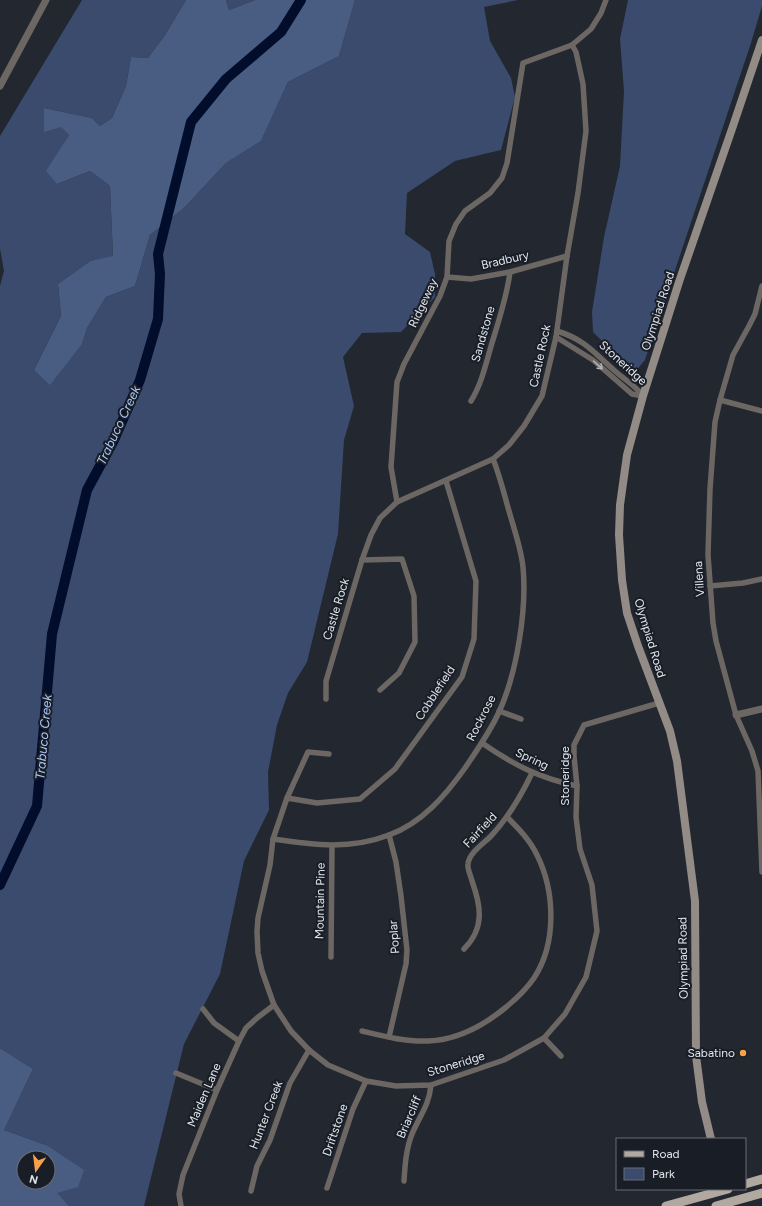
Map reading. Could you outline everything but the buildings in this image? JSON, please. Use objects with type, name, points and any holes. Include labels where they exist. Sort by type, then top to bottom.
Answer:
[{"type":"main road","name":"Olympiad Road","points":[[711,1138],[702,1102],[696,1056],[695,902],[677,761],[670,731],[627,613],[622,580],[619,535],[620,506],[627,455],[643,396],[679,282],[734,126],[762,40]]},
{"type":"main road","points":[[746,1184],[762,1179]]},
{"type":"main road","points":[[666,1206],[722,1190]]},
{"type":"main road","points":[[726,1190],[729,1204]]},
{"type":"main road","points":[[716,1206],[729,1204],[762,1193]]},
{"type":"street","points":[[0,85],[46,0]]},
{"type":"street","points":[[572,45],[591,29],[601,13],[606,0]]},
{"type":"street","name":"Castle Rock","points":[[326,699],[326,681],[362,560],[371,535],[380,518],[397,502],[492,460],[509,445],[524,426],[542,396],[557,334],[586,131],[583,84],[576,52],[572,45]]},
{"type":"street","name":"Ridgeway","points":[[397,502],[392,467],[397,382],[404,364],[440,296],[447,277],[449,241],[456,224],[465,211],[490,192],[502,178],[507,163],[523,64],[572,45]]},
{"type":"street","name":"Bradbury","points":[[447,277],[471,279],[510,272],[567,256]]},
{"type":"street","name":"Sandstone","points":[[471,401],[479,388],[508,287],[510,272]]},
{"type":"street","name":"Villena","points":[[762,286],[755,314],[750,326],[733,355],[720,400],[713,434],[708,555],[716,641],[736,715],[752,751],[758,771],[762,872]]},
{"type":"street","name":"Stoneridge","points":[[557,334],[575,338],[585,343],[624,379],[637,388],[643,396]]},
{"type":"street","name":"Stoneridge","points":[[557,334],[572,347],[593,360],[632,394],[643,396]]},
{"type":"street","points":[[572,347],[575,338]]},
{"type":"street","points":[[620,385],[624,379]]},
{"type":"street","points":[[720,400],[762,411]]},
{"type":"street","name":"Rockrose","points":[[273,839],[309,845],[332,846],[361,843],[389,835],[419,818],[435,806],[449,790],[482,743],[500,711],[514,672],[523,609],[524,583],[523,566],[518,544],[498,473],[492,460]]},
{"type":"street","name":"Cobblefield","points":[[287,798],[317,803],[360,800],[395,769],[462,677],[474,640],[476,582],[446,481]]},
{"type":"street","points":[[362,560],[402,559],[414,596],[414,642],[399,673],[380,690]]},
{"type":"street","points":[[710,586],[743,583],[762,579]]},
{"type":"street","name":"Stoneridge","points":[[329,754],[308,752],[287,798],[273,839],[270,865],[258,918],[257,932],[262,971],[274,1005],[290,1031],[309,1050],[328,1065],[366,1082],[396,1086],[431,1085],[504,1060],[544,1038],[565,1014],[586,977],[597,931],[592,885],[580,849],[576,817],[577,786],[574,745],[584,726],[659,703]]},
{"type":"street","points":[[736,715],[762,709]]},
{"type":"street","points":[[500,711],[521,719]]},
{"type":"street","name":"Spring","points":[[482,743],[506,760],[532,773],[577,786]]},
{"type":"street","name":"Fairfield","points":[[464,949],[472,941],[477,929],[480,915],[478,898],[467,866],[469,858],[492,836],[507,817],[523,792],[532,773]]},
{"type":"street","points":[[362,1031],[406,1040],[428,1041],[457,1036],[473,1030],[491,1020],[518,997],[535,977],[549,943],[551,923],[550,900],[547,882],[538,855],[528,839],[507,817]]},
{"type":"street","name":"Poplar","points":[[389,835],[396,862],[407,950],[406,964],[389,1037]]},
{"type":"street","name":"Mountain Pine","points":[[330,957],[332,846]]},
{"type":"street","name":"Maiden Lane","points":[[181,1206],[179,1194],[183,1175],[217,1090],[239,1041],[246,1028],[274,1005]]},
{"type":"street","points":[[202,1009],[214,1023],[239,1041]]},
{"type":"street","points":[[544,1038],[560,1056]]},
{"type":"street","name":"Hunter Creek","points":[[251,1191],[258,1166],[270,1140],[290,1083],[309,1050]]},
{"type":"street","points":[[176,1073],[217,1090]]},
{"type":"street","name":"Driftstone","points":[[327,1188],[353,1109],[366,1082]]},
{"type":"street","name":"Briarcliff","points":[[404,1181],[408,1146],[430,1096],[431,1085]]},
{"type":"green space","points":[[82,0],[186,0],[165,35],[148,58],[131,57],[126,86],[112,118],[100,126],[92,118],[44,108],[69,135],[61,148],[57,184],[90,171],[110,186],[113,257],[90,261],[58,284],[61,316],[34,370],[82,344],[87,328],[106,297],[135,286],[150,235],[184,208],[226,163],[261,141],[288,82],[339,56],[355,0],[518,0],[484,7],[490,41],[511,78],[515,97],[501,150],[455,161],[407,193],[405,234],[430,252],[435,274],[435,297],[401,332],[362,333],[343,357],[354,406],[344,440],[338,534],[307,662],[288,693],[277,725],[268,772],[269,810],[244,861],[220,974],[184,1044],[144,1206],[69,1206],[56,1193],[56,1150],[47,1150],[46,1145],[4,1130],[33,1069],[0,1048],[0,286],[4,271],[0,249],[0,136]]},
{"type":"green space","points":[[226,0],[255,0],[229,10]]},
{"type":"green space","points":[[628,0],[762,0],[762,6],[751,43],[645,360],[634,373],[593,332],[592,312],[604,237],[620,166],[624,91],[620,39]]},
{"type":"shaded area","points":[[186,0],[226,0],[229,10],[255,0],[355,0],[339,56],[288,82],[261,141],[226,163],[184,208],[150,235],[135,286],[106,297],[87,328],[82,344],[50,385],[34,370],[61,316],[58,284],[90,261],[113,256],[110,186],[90,171],[57,184],[46,171],[69,135],[61,127],[44,132],[44,108],[92,118],[100,126],[112,118],[126,86],[131,57],[148,58],[165,35]]},
{"type":"shaded area","points":[[0,1048],[33,1069],[4,1130],[46,1145],[54,1150],[16,1150],[16,1190],[56,1190],[56,1152],[84,1170],[78,1187],[57,1193],[69,1206],[0,1206]]},
{"type":"waterway","name":"Trabuco Creek","points":[[0,885],[37,806],[52,634],[87,490],[114,440],[140,380],[158,319],[160,274],[158,254],[191,122],[226,79],[281,32],[301,0]]},
{"type":"place","name":"Sabatino","points":[[743,1053]]}]
